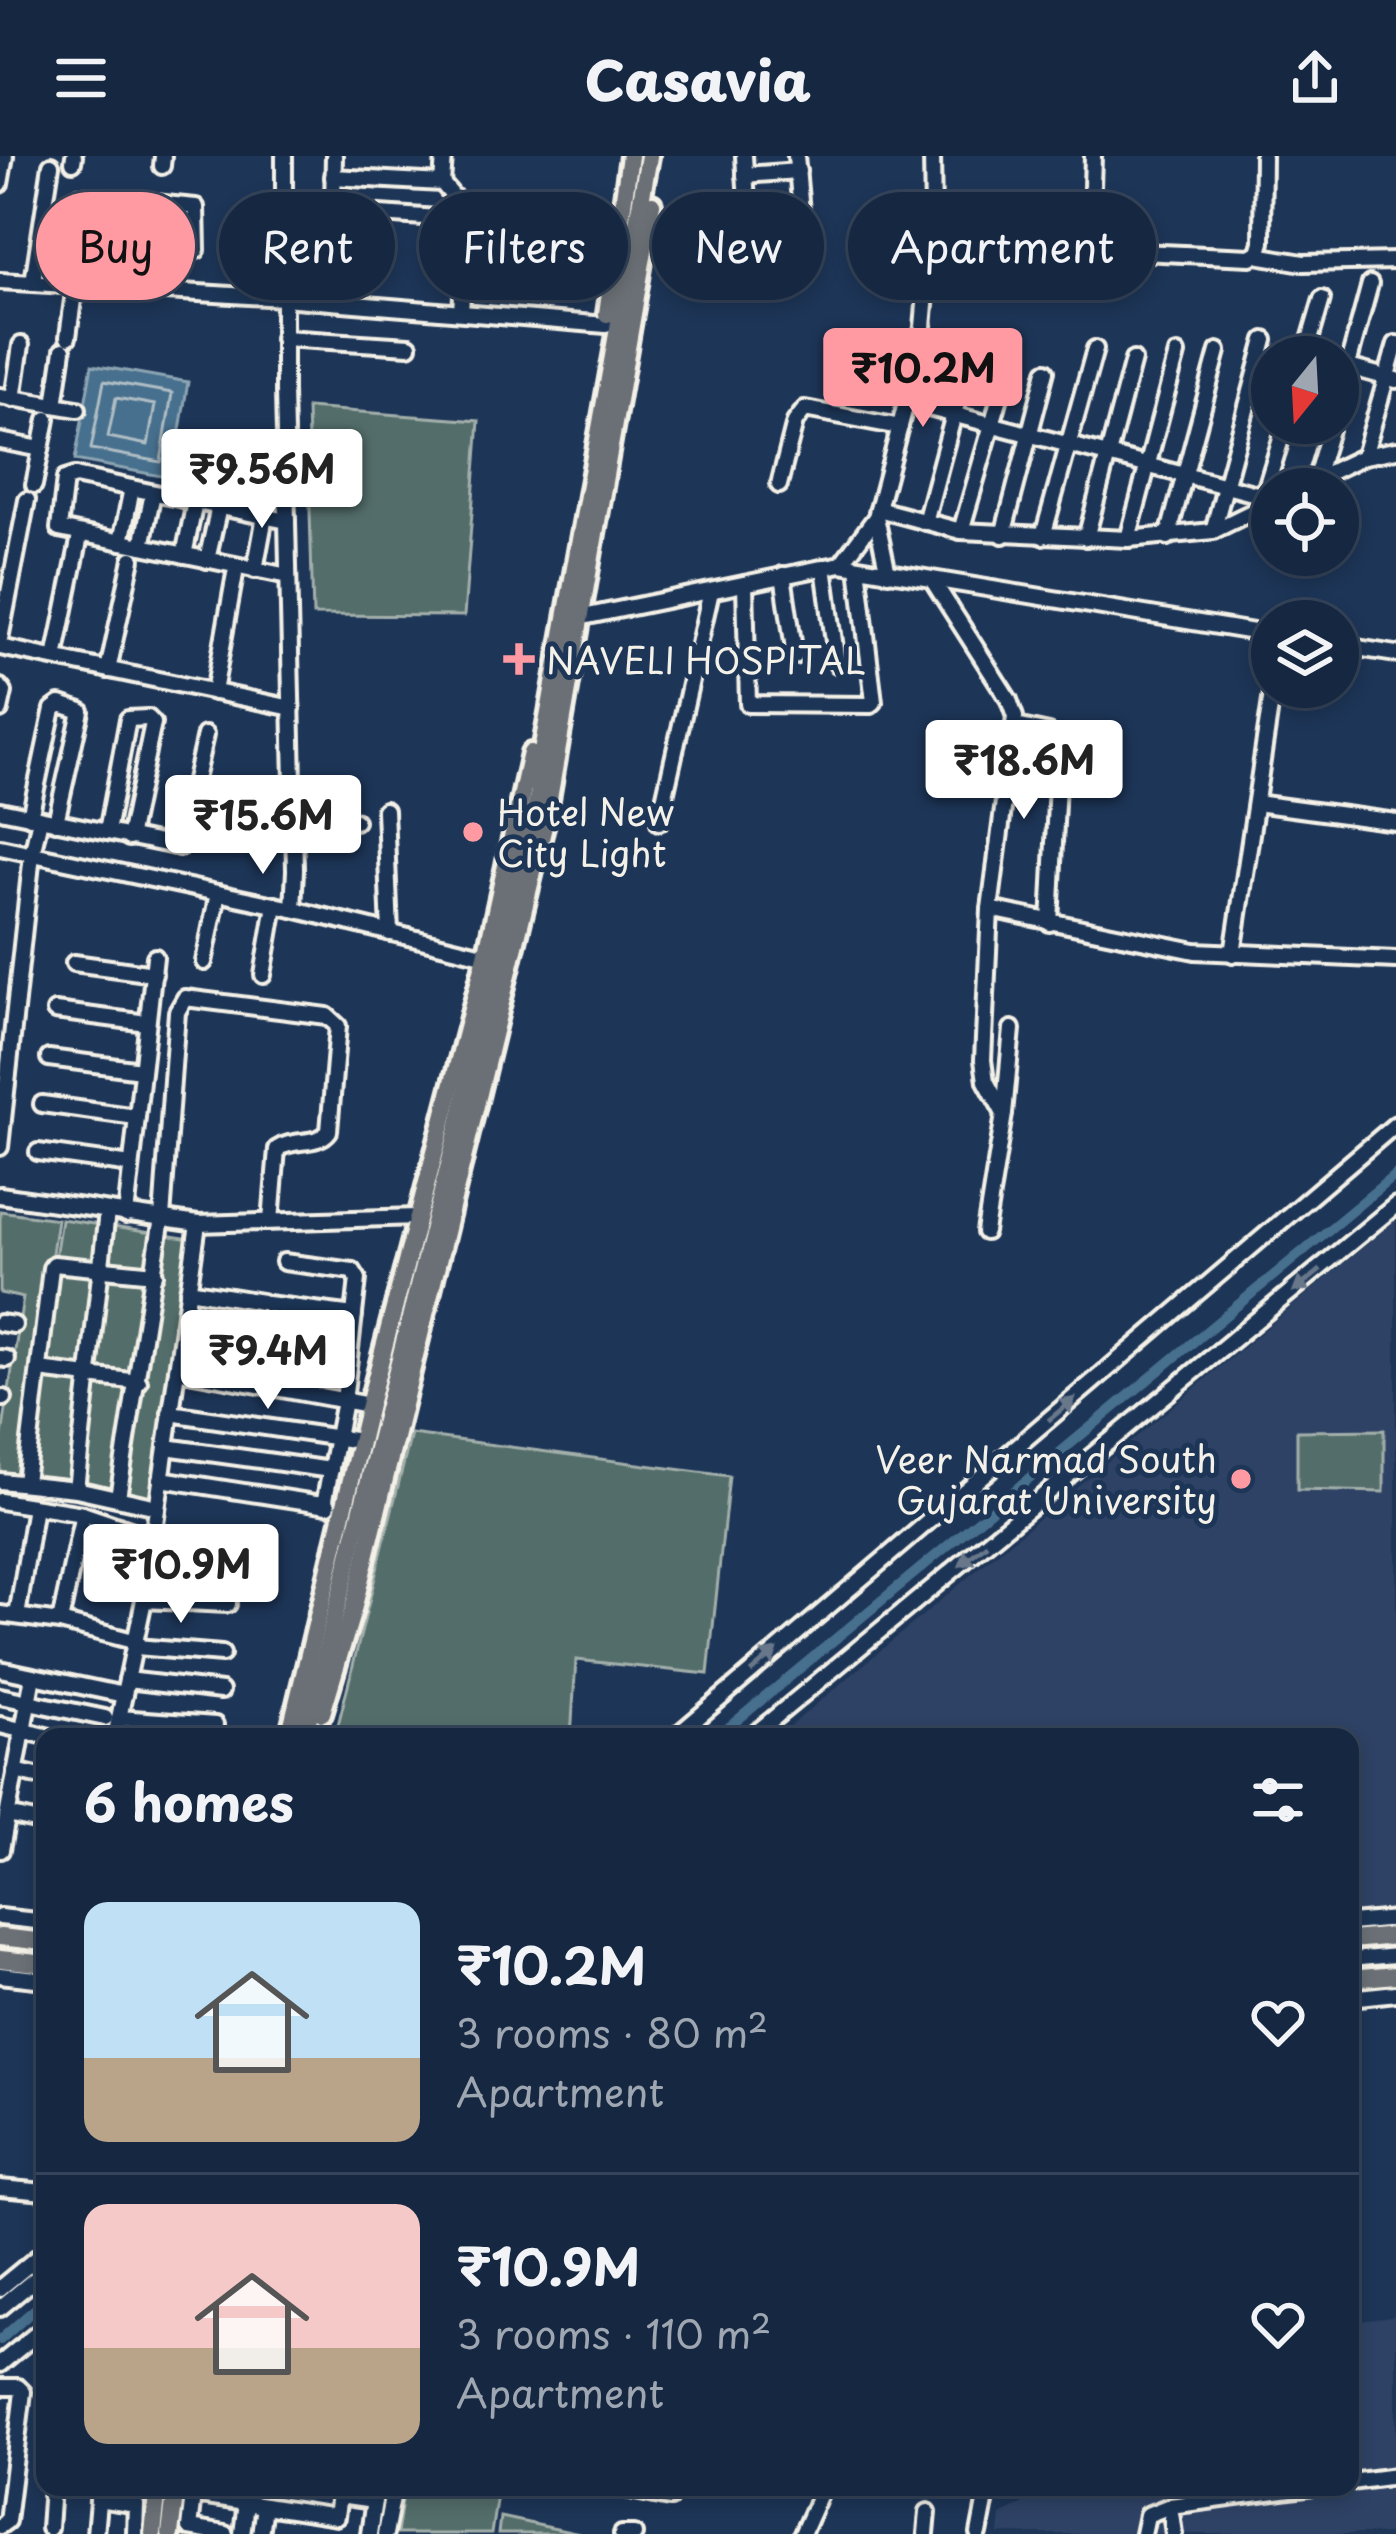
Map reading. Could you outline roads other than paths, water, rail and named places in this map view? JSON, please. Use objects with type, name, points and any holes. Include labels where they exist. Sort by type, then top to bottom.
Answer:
[{"type":"main road","points":[[299,1728],[497,959],[606,325],[630,156]]},
{"type":"main road","points":[[632,238],[640,156]]},
{"type":"main road","points":[[319,1728],[353,1610],[530,790],[538,774],[650,156]]},
{"type":"main road","points":[[298,1728],[368,1405],[417,1217],[545,822],[661,156]]},
{"type":"main road","points":[[1359,1939],[1396,1936]]},
{"type":"main road","points":[[0,1937],[36,1941]]},
{"type":"main road","points":[[0,1960],[36,1963]]},
{"type":"main road","points":[[1359,1978],[1396,1975]]},
{"type":"main road","points":[[153,2534],[157,2496]]},
{"type":"main road","points":[[170,2534],[186,2496]]},
{"type":"street","points":[[0,184],[5,156]]},
{"type":"street","points":[[284,156],[284,192]]},
{"type":"street","points":[[334,156],[333,206],[338,211],[419,217]]},
{"type":"street","points":[[442,183],[444,156]]},
{"type":"street","points":[[744,156],[747,192]]},
{"type":"street","points":[[932,156],[933,192]]},
{"type":"street","points":[[1092,187],[1093,156]]},
{"type":"street","points":[[1256,255],[1262,242],[1262,156]]},
{"type":"street","points":[[746,175],[797,163]]},
{"type":"street","points":[[33,282],[51,165]]},
{"type":"street","points":[[333,177],[442,183],[451,192]]},
{"type":"street","points":[[195,207],[195,250]]},
{"type":"street","points":[[1156,252],[1256,255],[1304,263],[1396,261]]},
{"type":"street","points":[[0,281],[36,282]]},
{"type":"street","points":[[1353,336],[1370,284]]},
{"type":"street","points":[[1313,336],[1322,299]]},
{"type":"street","points":[[73,300],[0,643],[292,708]]},
{"type":"street","points":[[283,300],[292,909]]},
{"type":"street","points":[[308,300],[606,325]]},
{"type":"street","points":[[460,312],[461,300]]},
{"type":"street","points":[[841,564],[877,513],[906,402],[925,300]]},
{"type":"street","points":[[283,338],[409,346]]},
{"type":"street","points":[[21,344],[7,397],[51,412],[78,409]]},
{"type":"street","points":[[1364,456],[1391,379],[1396,344]]},
{"type":"street","points":[[1043,536],[1095,349]]},
{"type":"street","points":[[925,522],[970,351]]},
{"type":"street","points":[[1168,537],[1218,351]]},
{"type":"street","points":[[1128,539],[1177,354]]},
{"type":"street","points":[[1086,538],[1133,359]]},
{"type":"street","points":[[1359,370],[1391,379]]},
{"type":"street","points":[[1003,535],[1046,371]]},
{"type":"street","points":[[961,531],[1007,373]]},
{"type":"street","points":[[1213,531],[1251,392]]},
{"type":"street","points":[[906,402],[1226,484],[1251,496]]},
{"type":"street","points":[[779,485],[795,422],[805,409],[900,427]]},
{"type":"street","points":[[0,441],[41,449]]},
{"type":"street","points":[[1337,468],[1396,450]]},
{"type":"street","points":[[286,521],[76,476],[65,478],[57,524],[65,530],[121,542],[137,552],[184,555],[288,576]]},
{"type":"street","points":[[121,542],[132,488]]},
{"type":"street","points":[[108,670],[153,493]]},
{"type":"street","points":[[184,555],[195,502]]},
{"type":"street","points":[[207,560],[219,507]]},
{"type":"street","points":[[877,513],[961,531],[1128,539],[1213,531],[1251,510]]},
{"type":"street","points":[[877,513],[888,572]]},
{"type":"street","points":[[255,569],[265,516]]},
{"type":"street","points":[[55,658],[79,542]]},
{"type":"street","points":[[584,616],[841,564],[1251,631]]},
{"type":"street","points":[[824,567],[837,664]]},
{"type":"street","points":[[745,584],[748,704],[871,705],[858,567]]},
{"type":"street","points":[[214,692],[235,574]]},
{"type":"street","points":[[783,575],[795,656]]},
{"type":"street","points":[[933,581],[1009,700],[1016,726],[1004,780],[990,910],[984,1068],[993,1098],[1004,1114]]},
{"type":"street","points":[[659,822],[711,591]]},
{"type":"street","points":[[1359,648],[1396,654]]},
{"type":"street","points":[[0,687],[4,692],[0,710]]},
{"type":"street","points":[[0,1147],[6,1033],[35,818],[53,709],[60,704],[81,711],[56,822]]},
{"type":"street","points":[[1233,954],[1271,708]]},
{"type":"street","points":[[107,832],[127,722],[133,716],[148,718],[153,723],[129,838]]},
{"type":"street","points":[[1016,726],[1049,733],[1059,743],[1050,923]]},
{"type":"street","points":[[0,810],[180,847],[206,735]]},
{"type":"street","points":[[1263,804],[1396,822]]},
{"type":"street","points":[[385,810],[391,933]]},
{"type":"street","points":[[294,820],[356,821]]},
{"type":"street","points":[[0,847],[275,905],[497,959]]},
{"type":"street","points":[[204,962],[218,893]]},
{"type":"street","points":[[263,975],[275,905]]},
{"type":"street","points":[[990,910],[1195,951],[1396,957]]},
{"type":"street","points":[[126,1215],[155,957]]},
{"type":"street","points":[[74,963],[154,974]]},
{"type":"street","points":[[118,1498],[155,1274],[181,1001],[190,998],[327,1016],[338,1026],[329,1130],[322,1139],[277,1149],[271,1221]]},
{"type":"street","points":[[55,1011],[147,1023]]},
{"type":"street","points":[[986,1232],[1012,1029]]},
{"type":"street","points":[[49,1058],[141,1070]]},
{"type":"street","points":[[42,1104],[136,1117]]},
{"type":"street","points":[[686,1728],[1396,1124]]},
{"type":"street","points":[[38,1152],[130,1165]]},
{"type":"street","points":[[0,1195],[198,1224],[417,1217]]},
{"type":"street","points":[[762,1728],[1396,1205]]},
{"type":"street","points":[[76,1489],[107,1212]]},
{"type":"street","points":[[114,1728],[112,1718],[126,1688],[137,1644],[198,1224]]},
{"type":"street","points":[[284,1262],[353,1271],[358,1279],[344,1401],[324,1504]]},
{"type":"street","points":[[25,1481],[51,1268],[54,1264],[155,1274]]},
{"type":"street","points":[[188,1290],[354,1315]]},
{"type":"street","points":[[183,1327],[348,1355]]},
{"type":"street","points":[[39,1370],[139,1382]]},
{"type":"street","points":[[177,1370],[368,1405]]},
{"type":"street","points":[[170,1413],[361,1441]]},
{"type":"street","points":[[166,1448],[331,1470]]},
{"type":"street","points":[[161,1479],[344,1508]]},
{"type":"street","points":[[0,1480],[76,1489],[157,1507]]},
{"type":"street","points":[[0,1502],[83,1514],[153,1538]]},
{"type":"street","points":[[17,1616],[35,1507]]},
{"type":"street","points":[[60,1622],[83,1514]]},
{"type":"street","points":[[144,1600],[228,1604]]},
{"type":"street","points":[[0,1614],[60,1622],[137,1644],[223,1654]]},
{"type":"street","points":[[0,1669],[69,1683],[221,1691]]},
{"type":"street","points":[[1,1850],[9,1779],[33,1676]]},
{"type":"street","points":[[63,1709],[69,1683]]},
{"type":"street","points":[[0,1696],[112,1718],[215,1725]]},
{"type":"street","points":[[0,1725],[36,1733]]},
{"type":"street","points":[[4,1824],[36,1823]]},
{"type":"street","points":[[0,1916],[36,1921]]},
{"type":"street","points":[[1359,1922],[1396,1919]]},
{"type":"street","points":[[0,1976],[36,1979]]},
{"type":"street","points":[[1359,1997],[1396,1993]]},
{"type":"street","points":[[0,2188],[36,2191]]},
{"type":"street","points":[[3,2298],[36,2261]]},
{"type":"street","points":[[3,2298],[36,2277]]},
{"type":"street","points":[[0,2365],[36,2334]]},
{"type":"street","points":[[0,2387],[18,2387],[23,2392],[7,2521],[0,2526]]},
{"type":"street","points":[[1359,2481],[1396,2476]]},
{"type":"street","points":[[49,2528],[51,2496]]},
{"type":"street","points":[[94,2534],[95,2496]]},
{"type":"street","points":[[111,2496],[136,2505],[135,2534]]},
{"type":"street","points":[[215,2496],[336,2517]]},
{"type":"street","points":[[334,2534],[338,2496]]},
{"type":"street","points":[[369,2534],[375,2496]]},
{"type":"street","points":[[385,2534],[392,2496]]},
{"type":"street","points":[[802,2534],[819,2496]]},
{"type":"street","points":[[979,2534],[986,2496]]},
{"type":"street","points":[[1144,2534],[1148,2515],[1169,2506],[1245,2496]]},
{"type":"street","points":[[242,2534],[246,2503]]},
{"type":"street","points":[[260,2534],[264,2506]]},
{"type":"street","points":[[1169,2506],[1174,2534]]},
{"type":"street","points":[[926,2534],[928,2512]]},
{"type":"street","points":[[182,2513],[189,2528],[225,2534]]},
{"type":"street","points":[[622,2534],[634,2534]]},
{"type":"water","points":[[92,365],[188,382],[172,478],[75,460]]},
{"type":"waterway","points":[[728,1728],[1396,1174]]},
{"type":"waterway","points":[[0,2340],[36,2308]]},
{"type":"place","name":"NAVELI HOSPITAL","points":[[519,659]]},
{"type":"place","name":"Hotel New City Light","points":[[473,832]]},
{"type":"place","name":"Veer Narmad South Gujarat University","points":[[1241,1479]]}]
